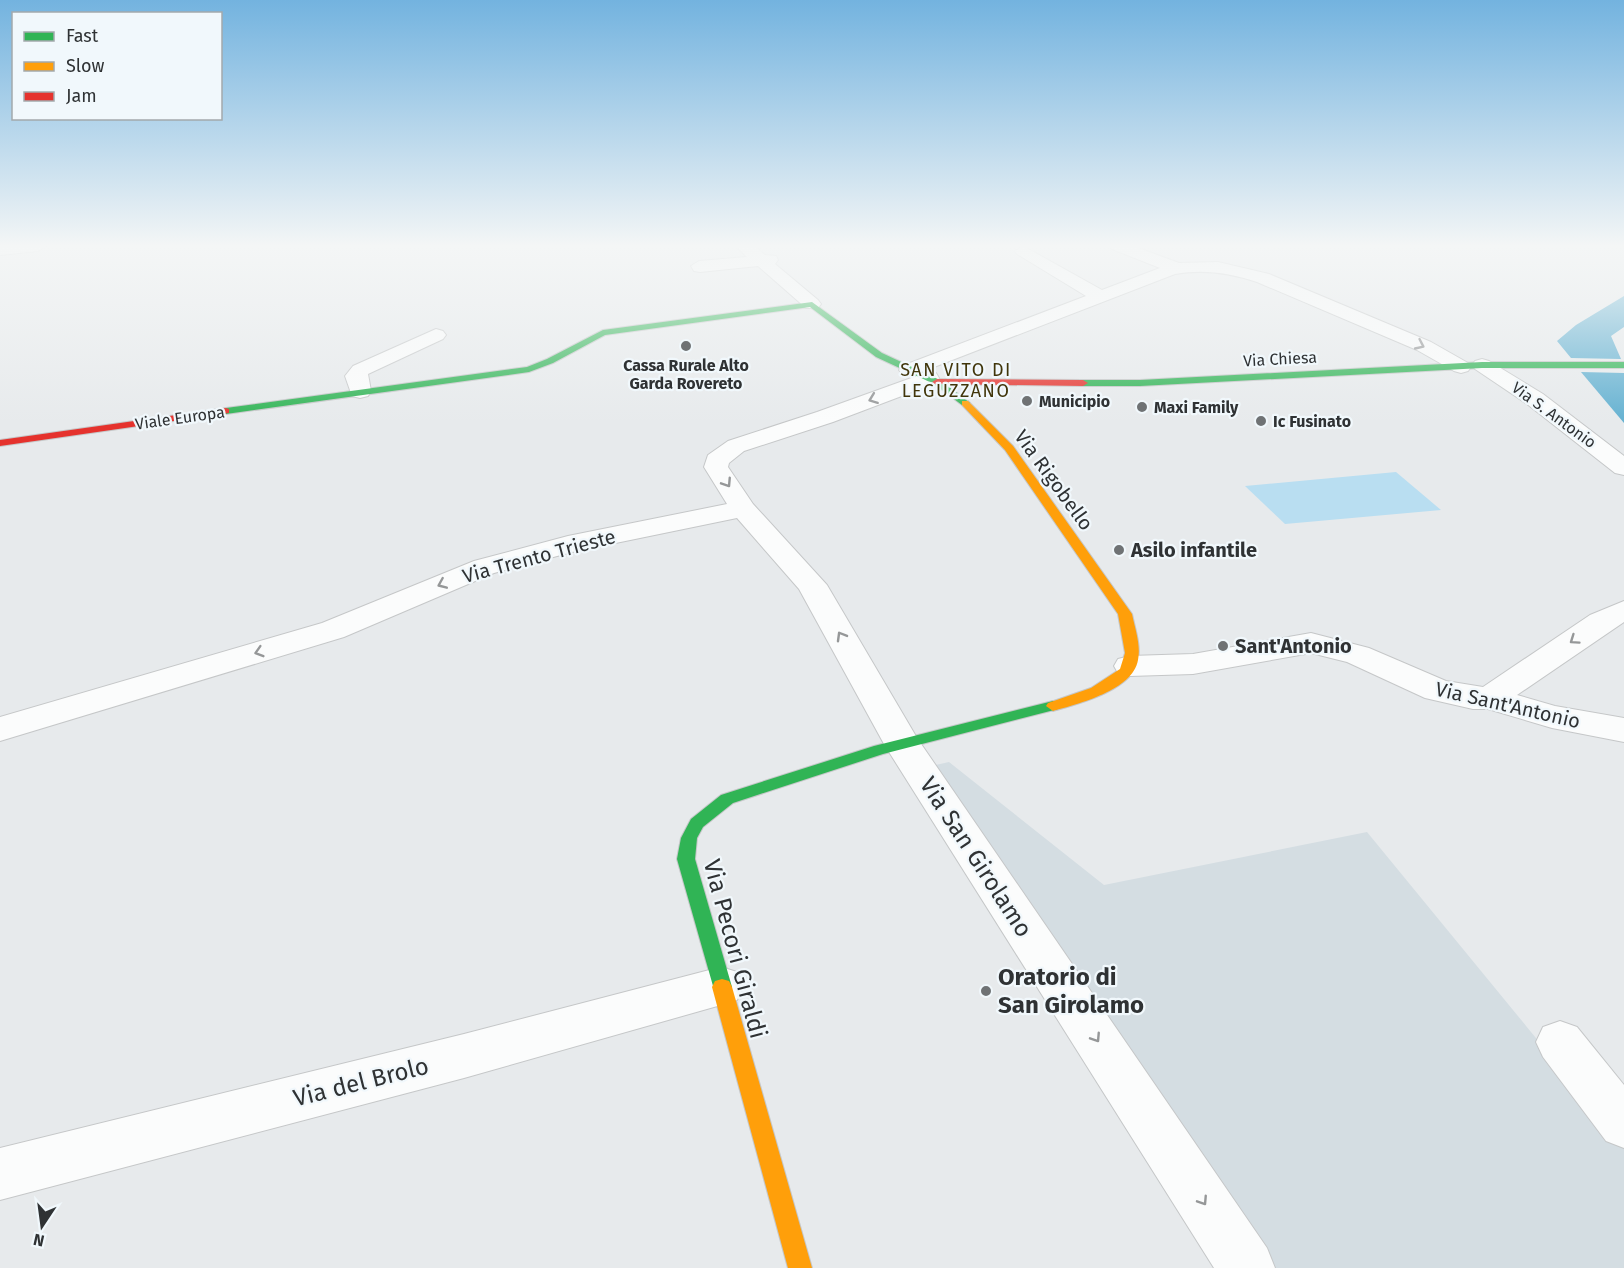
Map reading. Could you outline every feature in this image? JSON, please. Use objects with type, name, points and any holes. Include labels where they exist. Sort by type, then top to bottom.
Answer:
[{"type":"main road","name":"Viale Europa","points":[[0,443],[529,369],[550,361],[603,333],[804,305]]},
{"type":"main road","name":"Via Rigobello","points":[[814,305],[879,355],[924,377],[963,400],[1009,448],[1125,614],[1132,647],[1130,666]]},
{"type":"main road","name":"Via Chiesa","points":[[924,377],[1140,383],[1472,366],[1618,365]]},
{"type":"main road","points":[[902,744],[1058,705],[1116,682],[1130,666]]},
{"type":"main road","name":"Via Pecori Giraldi","points":[[800,1268],[686,859],[687,839],[706,813],[727,799],[902,744]]},
{"type":"street","points":[[743,508],[716,467],[717,460],[736,446],[825,417],[924,377],[1080,305]]},
{"type":"street","name":"Via S. Antonio","points":[[1327,305],[1472,366],[1535,399],[1624,468]]},
{"type":"street","points":[[360,391],[356,376],[360,370],[436,335]]},
{"type":"street","name":"Via Trento Trieste","points":[[0,729],[333,630],[484,567],[568,544],[743,508]]},
{"type":"street","name":"Via San Girolamo","points":[[743,508],[812,585],[902,744],[1247,1268]]},
{"type":"street","points":[[1490,698],[1601,622],[1624,610]]},
{"type":"street","name":"Via Sant'Antonio","points":[[1130,666],[1193,664],[1264,650],[1311,644],[1358,655],[1437,690],[1473,698],[1490,698],[1552,717],[1624,730]]},
{"type":"street","name":"Via del Brolo","points":[[0,1174],[464,1056],[721,986]]},
{"type":"street","points":[[1560,1042],[1624,1124]]},
{"type":"shaded area","points":[[1396,472],[1441,510],[1285,524],[1245,486]]},
{"type":"shaded area","points":[[949,762],[1104,885],[1367,832],[1586,1099],[1624,1104],[1624,1268],[1262,1268],[918,769]]},
{"type":"water","points":[[1609,305],[1624,305],[1624,327],[1611,336],[1621,359],[1571,358],[1557,341],[1576,325]]},
{"type":"water","points":[[1581,372],[1624,373],[1624,423]]},
{"type":"traffic: fast","points":[[226,411],[529,369],[550,361],[603,333],[804,305]]},
{"type":"traffic: fast","points":[[814,305],[879,355],[937,382],[965,403]]},
{"type":"traffic: fast","points":[[1083,383],[1140,383],[1482,365],[1624,365]]},
{"type":"traffic: fast","points":[[722,987],[686,859],[689,838],[697,823],[727,799],[879,750],[1053,706]]},
{"type":"traffic: slow","points":[[965,403],[1009,448],[1125,614],[1132,653],[1130,665],[1125,672],[1118,679],[1096,691],[1053,706]]},
{"type":"traffic: slow","points":[[722,987],[800,1268]]},
{"type":"traffic: jam","points":[[937,382],[1083,383]]},
{"type":"traffic: jam","points":[[0,443],[226,411]]},
{"type":"place","name":"Cassa Rurale Alto Garda Rovereto","points":[[686,346]]},
{"type":"place","name":"Municipio","points":[[1027,401]]},
{"type":"place","name":"Maxi Family","points":[[1142,407]]},
{"type":"place","name":"Ic Fusinato","points":[[1261,421]]},
{"type":"place","name":"Asilo infantile","points":[[1119,550]]},
{"type":"place","name":"Sant'Antonio","points":[[1223,646]]},
{"type":"place","name":"Oratorio di San Girolamo","points":[[986,991]]},
{"type":"district","name":"SAN VITO DI LEGUZZANO","points":[[956,380]]}]
